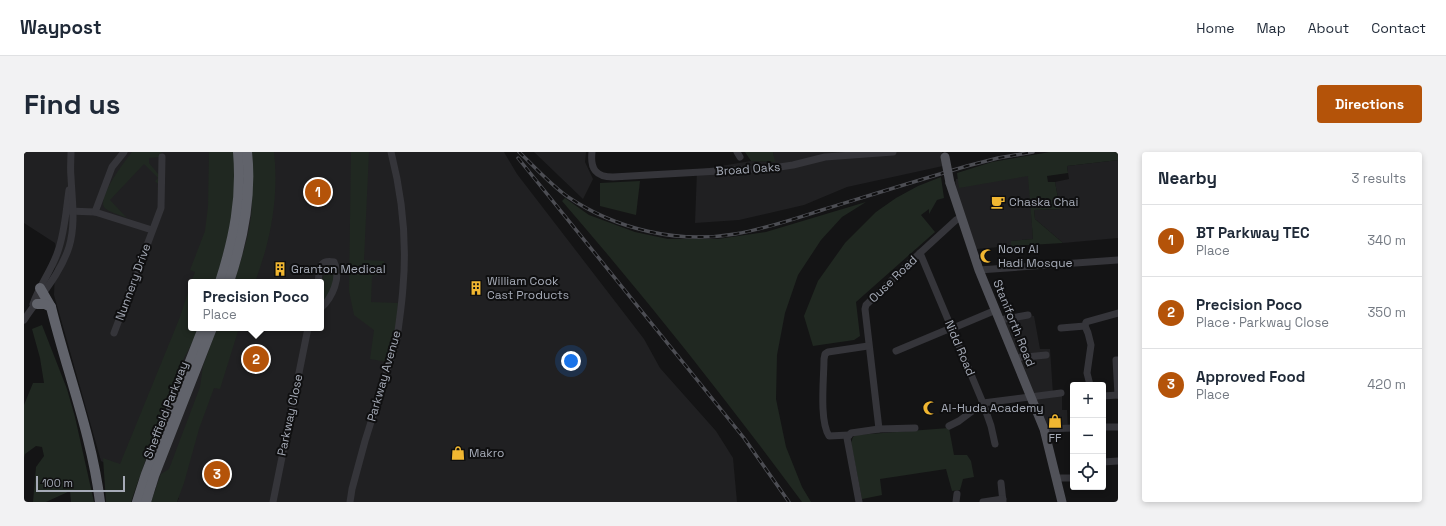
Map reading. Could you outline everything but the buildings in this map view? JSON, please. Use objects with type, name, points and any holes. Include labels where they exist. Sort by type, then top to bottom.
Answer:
[{"type":"highway","points":[[221,279],[233,237],[237,215],[239,194],[238,152]]},
{"type":"highway","points":[[230,279],[244,224],[248,193],[247,152]]},
{"type":"highway","points":[[42,291],[51,307],[86,434],[96,476],[100,502]]},
{"type":"highway","points":[[34,306],[45,304],[51,307]]},
{"type":"highway","name":"Sheffield Parkway","points":[[137,502],[202,331]]},
{"type":"highway","name":"Sheffield Parkway","points":[[146,502],[154,476],[211,331]]},
{"type":"main road","name":"Staniforth Road","points":[[945,154],[950,183],[979,270],[1044,429],[1062,502]]},
{"type":"street","points":[[42,291],[55,277],[69,247],[72,231],[73,210],[71,152]]},
{"type":"street","points":[[95,212],[112,167],[124,152]]},
{"type":"street","name":"Parkway Avenue","points":[[350,502],[365,441],[397,339],[403,287],[404,263],[402,215],[391,152]]},
{"type":"street","name":"Broad Oaks","points":[[592,152],[593,169],[601,176],[613,177],[773,168],[794,165],[825,156],[893,152]]},
{"type":"street","name":"Nunnery Drive","points":[[114,333],[161,208],[162,157]]},
{"type":"street","points":[[24,320],[42,291],[58,252],[64,227],[71,176]]},
{"type":"street","name":"Nunnery Drive","points":[[66,211],[73,210],[95,212],[152,230]]},
{"type":"street","name":"Ouse Road","points":[[879,430],[868,346],[866,305],[956,220],[961,218]]},
{"type":"street","name":"Nidd Road","points":[[920,253],[955,327],[991,426],[995,444]]},
{"type":"street","points":[[979,270],[1118,260]]},
{"type":"street","points":[[319,279],[321,266],[324,262],[334,262],[337,274],[334,291],[324,304]]},
{"type":"street","points":[[896,351],[996,310]]},
{"type":"street","points":[[1085,326],[1086,322],[1118,313]]},
{"type":"street","points":[[1000,320],[1028,315]]},
{"type":"street","points":[[1065,325],[1085,326]]},
{"type":"street","points":[[1085,326],[1091,345],[1087,373],[1089,382]]},
{"type":"street","name":"Parkway Close","points":[[273,502],[307,331]]},
{"type":"street","points":[[868,346],[828,352],[824,358],[823,404],[825,431],[829,436],[849,435],[851,433],[879,430],[914,428]]},
{"type":"street","points":[[1015,358],[1046,355]]},
{"type":"street","points":[[1106,396],[1118,395],[1116,360],[1118,360]]},
{"type":"street","points":[[949,426],[959,421],[983,403],[1032,398],[1061,393]]},
{"type":"street","points":[[1106,427],[1118,427]]},
{"type":"street","points":[[1044,429],[1070,428]]},
{"type":"street","points":[[849,435],[847,438],[858,502]]},
{"type":"street","points":[[1106,462],[1118,461]]},
{"type":"street","points":[[1057,478],[1070,478]]},
{"type":"street","points":[[983,502],[1003,500],[1001,483]]},
{"type":"street","points":[[956,494],[956,502]]},
{"type":"shaded area","points":[[24,152],[504,152],[517,174],[644,339],[660,368],[716,431],[733,458],[737,502],[177,502],[179,498],[101,461],[54,295],[55,243],[24,223]]},
{"type":"shaded area","points":[[132,152],[162,152],[159,157],[149,158],[149,163],[160,176],[160,186],[155,181],[158,178],[144,164],[110,200],[127,218],[105,209],[103,202],[108,187]]},
{"type":"shaded area","points":[[209,152],[236,152],[236,205],[217,279],[192,279],[195,272],[190,270],[205,231],[208,207]]},
{"type":"shaded area","points":[[251,152],[274,152],[274,201],[269,234],[261,266],[256,279],[235,279],[250,225],[252,193]]},
{"type":"shaded area","points":[[351,152],[369,152],[364,260],[384,261],[385,274],[372,276],[371,302],[398,303],[396,330],[387,362],[370,359],[374,330],[354,315],[349,291]]},
{"type":"shaded area","points":[[534,152],[586,152],[585,162],[593,179],[583,199]]},
{"type":"shaded area","points":[[745,152],[773,152],[775,162],[751,161]]},
{"type":"shaded area","points":[[773,152],[942,152],[943,166],[847,187],[804,205],[739,220],[695,223],[697,170],[751,161],[774,162]]},
{"type":"shaded area","points":[[1050,152],[1118,152],[1118,160],[1067,166],[1068,173],[1047,176],[1048,182],[1055,182],[1060,209],[1034,210],[1035,219],[1063,243],[1011,246],[1011,241],[1033,239],[1028,176],[959,188],[957,173],[992,162]]},
{"type":"shaded area","points":[[1118,160],[1118,238],[1063,243],[1035,219],[1034,210],[1060,209],[1055,182],[1069,179],[1067,166]]},
{"type":"shaded area","points":[[1044,168],[1029,180],[1033,239],[1011,241],[1011,246],[976,249],[954,195],[956,179]]},
{"type":"shaded area","points":[[941,177],[944,198],[937,200],[929,214],[929,209],[921,215],[935,232],[856,302],[860,336],[854,340],[813,346],[804,316],[818,281],[845,243],[876,212],[896,198],[918,186]]},
{"type":"shaded area","points":[[640,181],[636,215],[600,206],[600,183]]},
{"type":"shaded area","points":[[565,198],[589,215],[635,232],[668,239],[718,239],[766,232],[866,202],[842,217],[821,240],[798,275],[785,313],[777,355],[776,399],[786,447],[802,487],[811,502],[802,502],[685,349],[562,201]]},
{"type":"shaded area","points":[[329,265],[336,267],[332,292],[324,304],[323,279],[326,269]]},
{"type":"shaded area","points":[[188,292],[188,331],[198,331],[184,358],[154,435],[131,502],[106,502],[103,458],[120,464],[180,317]]},
{"type":"shaded area","points":[[1028,315],[1034,316],[1040,349],[1050,349],[1053,394],[1062,393],[1062,410],[1067,410],[1068,428],[1044,429],[1000,320]]},
{"type":"shaded area","points":[[42,325],[67,389],[75,417],[94,502],[71,502],[70,491],[46,502],[33,502],[36,467],[44,456],[42,447],[36,446],[25,454],[24,458],[24,405],[33,383],[44,383],[40,358],[32,329]]},
{"type":"shaded area","points":[[216,331],[238,331],[220,389],[214,388],[199,429],[184,483],[177,502],[151,502],[161,474],[169,469],[200,387],[203,366]]},
{"type":"shaded area","points":[[949,428],[954,455],[967,455],[971,461],[974,477],[963,479],[960,490],[952,491],[946,469],[880,479],[882,495],[862,499],[851,443],[853,437],[856,435]]},
{"type":"railway","points":[[519,152],[561,192],[606,218],[648,231],[691,237],[713,237],[757,229],[967,166],[998,158],[1033,152]]},
{"type":"railway","points":[[518,158],[744,438],[789,502]]},
{"type":"place","name":"BT Parkway TEC","points":[[318,192]]},
{"type":"place","name":"Chaska Chai","points":[[998,202]]},
{"type":"place","name":"Noor Al Hadi Mosque","points":[[987,256]]},
{"type":"place","name":"Granton Medical","points":[[280,269]]},
{"type":"place","name":"William Cook Cast Products","points":[[476,288]]},
{"type":"place","name":"Precision Poco","points":[[256,359]]},
{"type":"place","name":"Al-Huda Academy","points":[[930,408]]},
{"type":"place","name":"FF","points":[[1055,421]]},
{"type":"place","name":"Makro","points":[[458,453]]},
{"type":"place","name":"Approved Food","points":[[217,474]]}]
